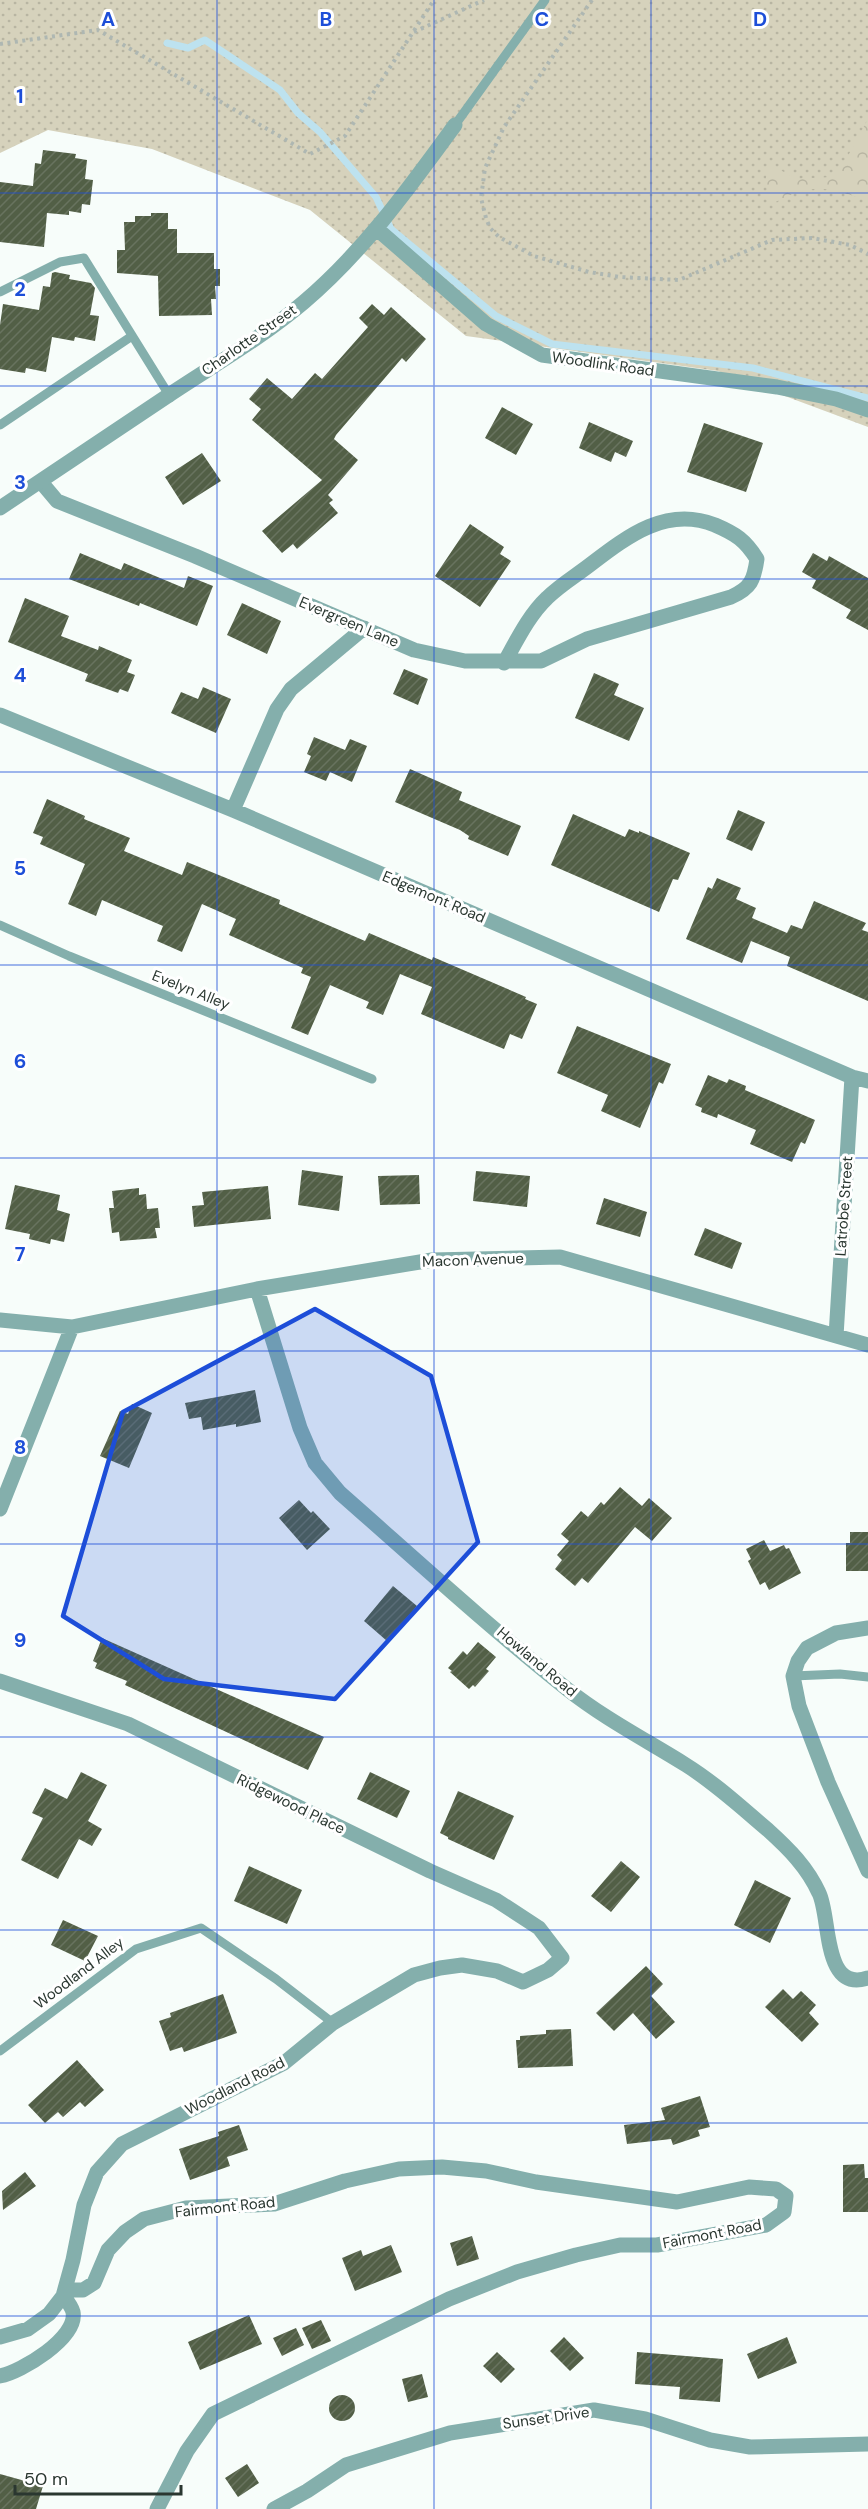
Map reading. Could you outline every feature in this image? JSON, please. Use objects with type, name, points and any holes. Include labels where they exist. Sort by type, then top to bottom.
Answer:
[{"type":"street","name":"Charlotte Street","points":[[0,508],[265,331],[304,301],[377,229],[455,125]]},
{"type":"street","name":"Woodlink Road","points":[[377,229],[486,324],[542,355],[777,387],[836,399],[868,410]]},
{"type":"street","name":"Evergreen Lane","points":[[41,482],[57,501],[414,650],[465,661],[504,663],[541,661],[587,639],[732,597],[746,590],[755,574],[757,559],[745,541],[726,530],[701,520],[682,518],[662,521],[639,531],[547,598],[524,628],[504,663]]},
{"type":"street","points":[[233,810],[277,709],[291,690],[364,628]]},
{"type":"street","name":"Edgemont Road","points":[[0,715],[233,810],[852,1077],[868,1081]]},
{"type":"street","name":"Latrobe Street","points":[[836,1336],[852,1077]]},
{"type":"street","name":"Macon Avenue","points":[[0,1320],[72,1327],[258,1289],[432,1260],[560,1257],[868,1345]]},
{"type":"street","name":"Howland Road","points":[[258,1289],[300,1428],[315,1463],[340,1493],[568,1690],[616,1724],[689,1766],[793,1852],[820,1895],[831,1956],[836,1969],[848,1978],[868,1978]]},
{"type":"street","points":[[0,1509],[72,1327]]},
{"type":"street","points":[[868,1628],[836,1633],[813,1644],[807,1648],[798,1661],[793,1676],[799,1706],[828,1782],[868,1871]]},
{"type":"street","name":"Ridgewood Place","points":[[0,1681],[128,1724],[430,1871],[496,1900],[539,1928],[562,1958]]},
{"type":"street","name":"Woodland Road","points":[[0,2337],[28,2329],[49,2314],[64,2293],[84,2205],[98,2172],[122,2144],[284,2063],[333,2023],[414,1976],[440,1968],[462,1965],[497,1971],[523,1982],[548,1970],[562,1958]]},
{"type":"street","name":"Fairmont Road","points":[[64,2293],[83,2290],[94,2283],[108,2250],[124,2232],[144,2219],[186,2208],[274,2204],[345,2181],[399,2169],[442,2167],[486,2171],[536,2182],[677,2202],[749,2187],[776,2189],[786,2196],[784,2212],[766,2225],[657,2245],[620,2245],[517,2272],[449,2300],[213,2414],[187,2451],[157,2509]]},
{"type":"street","points":[[0,2376],[10,2374],[41,2356],[63,2337],[72,2324],[73,2313],[64,2293]]},
{"type":"street","name":"Sunset Drive","points":[[274,2509],[307,2491],[346,2465],[450,2433],[594,2410],[645,2419],[710,2440],[750,2447],[868,2444]]},
{"type":"lane","points":[[455,125],[545,0]]},
{"type":"lane","points":[[0,292],[60,262],[84,258],[169,395]]},
{"type":"lane","points":[[0,425],[132,336]]},
{"type":"lane","name":"Evelyn Alley","points":[[0,926],[372,1079]]},
{"type":"lane","points":[[793,1676],[840,1674],[868,1677]]},
{"type":"lane","name":"Woodland Alley","points":[[0,2051],[136,1949],[201,1928],[333,2023]]},
{"type":"path","points":[[0,44],[98,30],[310,154],[345,136],[434,0]]},
{"type":"path","points":[[413,33],[484,0]]},
{"type":"path","points":[[592,0],[504,127],[485,168],[481,198],[490,228],[499,237],[534,256],[589,272],[621,277],[679,280],[772,240],[812,238],[850,245],[868,254]]},
{"type":"highlighted area","points":[[315,1309],[431,1376],[478,1542],[335,1699],[164,1679],[63,1616],[123,1412]]},
{"type":"green space","points":[[0,0],[868,0],[868,427],[718,371],[466,336],[310,210],[152,149],[48,130],[0,153]]},
{"type":"green space","points":[[868,119],[868,201],[828,189],[817,189],[795,193],[768,206],[766,177],[770,164],[796,179],[832,177],[843,165]]},
{"type":"building","points":[[43,150],[76,154],[75,158],[87,160],[85,179],[93,180],[90,205],[82,204],[81,213],[69,211],[69,215],[47,213],[44,247],[0,242],[0,182],[33,186],[35,163],[41,164]]},
{"type":"building","points":[[151,213],[168,213],[168,229],[177,229],[177,253],[214,253],[214,269],[220,269],[220,286],[215,286],[216,299],[211,299],[212,315],[159,316],[158,276],[117,273],[117,250],[125,250],[124,222],[135,222],[135,216],[151,216]]},
{"type":"building","points":[[52,273],[70,275],[69,279],[91,283],[95,288],[90,315],[99,316],[95,341],[75,337],[74,341],[52,337],[46,372],[26,368],[25,373],[0,369],[0,325],[3,304],[39,310],[43,286],[50,287]]},
{"type":"building","points":[[372,304],[384,315],[391,307],[426,339],[406,362],[402,358],[336,435],[334,439],[358,460],[328,495],[333,500],[329,503],[338,513],[297,549],[293,544],[282,553],[262,531],[322,480],[252,420],[261,409],[249,399],[267,378],[292,399],[315,373],[322,379],[368,327],[359,318]]},
{"type":"building","points":[[502,407],[533,424],[516,455],[485,438]]},
{"type":"building","points":[[589,422],[633,441],[626,457],[615,452],[611,462],[579,448]]},
{"type":"building","points":[[704,423],[763,443],[746,492],[687,472]]},
{"type":"building","points":[[202,453],[221,481],[183,505],[165,477]]},
{"type":"building","points":[[470,524],[504,547],[500,554],[511,561],[480,607],[435,576]]},
{"type":"building","points":[[80,553],[121,570],[124,563],[184,588],[188,576],[213,586],[197,626],[140,603],[139,606],[69,579]]},
{"type":"building","points":[[813,553],[827,561],[829,556],[868,578],[868,630],[846,618],[851,610],[812,588],[816,580],[802,572]]},
{"type":"building","points":[[25,598],[69,616],[61,636],[98,650],[99,646],[132,660],[127,672],[135,675],[128,692],[120,689],[118,693],[85,681],[88,674],[8,642]]},
{"type":"building","points":[[242,603],[281,621],[267,654],[227,635]]},
{"type":"building","points":[[404,669],[428,679],[418,705],[393,694]]},
{"type":"building","points":[[594,673],[619,684],[614,695],[644,708],[629,741],[575,718]]},
{"type":"building","points":[[203,687],[231,699],[216,733],[171,713],[181,692],[198,699]]},
{"type":"building","points":[[314,737],[345,750],[350,739],[367,746],[352,782],[330,772],[326,781],[304,772],[311,756],[307,754]]},
{"type":"building","points":[[410,769],[462,792],[459,800],[521,826],[508,856],[468,839],[469,836],[460,830],[395,802]]},
{"type":"building","points":[[47,799],[85,816],[84,819],[130,838],[124,851],[182,875],[187,862],[280,900],[279,904],[365,941],[369,933],[432,960],[433,957],[526,997],[525,999],[537,1004],[522,1039],[510,1034],[504,1049],[421,1014],[432,987],[400,974],[383,1015],[366,1008],[369,1002],[330,985],[308,1035],[291,1028],[311,977],[301,973],[303,968],[229,935],[236,919],[202,904],[182,952],[157,941],[163,926],[102,900],[96,916],[68,904],[85,864],[40,844],[43,837],[33,833]]},
{"type":"building","points":[[738,810],[765,822],[752,851],[726,839]]},
{"type":"building","points":[[573,814],[625,837],[629,829],[639,833],[639,831],[690,853],[678,880],[673,879],[659,912],[551,865]]},
{"type":"building","points":[[717,878],[741,888],[736,899],[756,908],[752,918],[787,933],[791,925],[802,929],[814,901],[866,923],[862,930],[868,932],[868,1001],[787,966],[790,957],[751,941],[742,963],[686,939],[708,887],[712,889]]},
{"type":"building","points":[[577,1026],[671,1064],[663,1084],[659,1082],[640,1128],[601,1111],[608,1095],[557,1073]]},
{"type":"building","points":[[708,1075],[727,1083],[729,1079],[746,1086],[745,1090],[815,1120],[805,1144],[801,1142],[792,1162],[750,1144],[756,1130],[718,1114],[717,1118],[701,1112],[702,1108],[695,1105]]},
{"type":"building","points":[[302,1170],[343,1176],[339,1211],[298,1205]]},
{"type":"building","points":[[476,1171],[530,1176],[527,1207],[473,1201]]},
{"type":"building","points":[[419,1175],[420,1204],[380,1205],[378,1176]]},
{"type":"building","points":[[15,1185],[60,1195],[57,1210],[70,1214],[64,1242],[51,1239],[50,1244],[29,1239],[30,1234],[5,1229]]},
{"type":"building","points":[[268,1186],[271,1219],[194,1227],[192,1206],[204,1205],[202,1192]]},
{"type":"building","points":[[139,1188],[139,1195],[146,1194],[147,1209],[158,1208],[160,1228],[155,1228],[157,1238],[120,1241],[119,1232],[112,1233],[109,1208],[114,1208],[112,1191]]},
{"type":"building","points":[[604,1198],[647,1212],[640,1237],[596,1224]]},
{"type":"building","points":[[705,1228],[742,1243],[732,1269],[694,1255]]},
{"type":"building","points":[[255,1390],[261,1422],[203,1430],[201,1417],[189,1419],[185,1403]]},
{"type":"building","points":[[132,1404],[152,1413],[129,1468],[100,1456],[120,1411],[128,1414]]},
{"type":"building","points":[[620,1487],[642,1506],[649,1498],[672,1518],[652,1541],[635,1527],[588,1583],[582,1578],[575,1586],[555,1569],[562,1560],[557,1555],[569,1541],[561,1534],[581,1511],[588,1517],[601,1502],[604,1505]]},
{"type":"building","points":[[299,1500],[330,1529],[307,1550],[279,1518]]},
{"type":"building","points":[[850,1532],[868,1532],[868,1571],[846,1571],[846,1543],[850,1543]]},
{"type":"building","points":[[764,1540],[770,1551],[784,1545],[786,1549],[789,1548],[801,1573],[769,1590],[765,1582],[760,1585],[748,1561],[751,1559],[746,1549]]},
{"type":"building","points":[[393,1586],[417,1606],[387,1641],[364,1621]]},
{"type":"building","points":[[102,1638],[324,1737],[308,1770],[125,1685],[127,1681],[95,1668],[97,1663],[93,1661]]},
{"type":"building","points":[[478,1642],[496,1657],[486,1669],[489,1671],[475,1687],[473,1685],[469,1689],[448,1668],[463,1651],[467,1655]]},
{"type":"building","points":[[81,1772],[107,1785],[88,1821],[102,1829],[92,1846],[79,1839],[58,1879],[21,1860],[43,1818],[32,1813],[45,1788],[67,1799]]},
{"type":"building","points":[[370,1772],[410,1791],[397,1818],[357,1799]]},
{"type":"building","points":[[458,1791],[514,1816],[494,1860],[440,1833]]},
{"type":"building","points":[[621,1861],[640,1877],[611,1912],[591,1896]]},
{"type":"building","points":[[249,1866],[302,1890],[287,1924],[234,1901]]},
{"type":"building","points":[[755,1880],[791,1898],[770,1943],[734,1925]]},
{"type":"building","points":[[63,1920],[98,1936],[85,1961],[51,1945]]},
{"type":"building","points":[[646,1966],[663,1984],[651,1996],[675,2022],[656,2039],[633,2013],[614,2031],[596,2013]]},
{"type":"building","points":[[783,1989],[793,1999],[801,1991],[816,2005],[809,2013],[819,2024],[802,2042],[765,2007]]},
{"type":"building","points":[[223,1994],[237,2033],[184,2052],[182,2047],[170,2051],[159,2021],[171,2017],[170,2013]]},
{"type":"building","points":[[571,2029],[573,2066],[518,2068],[516,2040],[520,2040],[520,2036],[546,2034],[546,2030]]},
{"type":"building","points":[[77,2060],[104,2090],[85,2107],[80,2102],[63,2117],[58,2112],[45,2123],[28,2105]]},
{"type":"building","points":[[700,2096],[710,2127],[698,2130],[700,2136],[673,2145],[671,2139],[627,2144],[624,2125],[665,2120],[661,2108]]},
{"type":"building","points":[[239,2125],[248,2150],[227,2157],[230,2166],[190,2180],[179,2149],[219,2136],[218,2132]]},
{"type":"building","points":[[864,2164],[865,2178],[868,2178],[868,2212],[843,2212],[843,2165]]},
{"type":"building","points":[[25,2172],[36,2186],[3,2210],[2,2191]]},
{"type":"building","points":[[472,2236],[479,2259],[457,2266],[450,2243]]},
{"type":"building","points":[[391,2245],[402,2272],[355,2291],[342,2258],[361,2250],[363,2256]]},
{"type":"building","points":[[249,2315],[262,2344],[200,2370],[188,2342]]},
{"type":"building","points":[[321,2320],[331,2341],[312,2349],[302,2328]]},
{"type":"building","points":[[296,2328],[304,2345],[282,2356],[273,2338]]},
{"type":"building","points":[[564,2337],[584,2358],[570,2371],[550,2351]]},
{"type":"building","points":[[787,2337],[797,2363],[758,2379],[747,2354]]},
{"type":"building","points":[[497,2352],[515,2369],[501,2383],[483,2366]]},
{"type":"building","points":[[637,2352],[723,2359],[720,2402],[679,2399],[680,2387],[635,2384]]},
{"type":"building","points":[[422,2374],[428,2397],[408,2402],[402,2379]]},
{"type":"building","points":[[342,2395],[351,2399],[355,2408],[351,2417],[342,2421],[333,2417],[329,2408],[333,2399]]},
{"type":"building","points":[[247,2464],[259,2483],[238,2497],[225,2478]]},
{"type":"building","points":[[0,2474],[43,2486],[36,2509],[0,2509]]},
{"type":"waterway","points":[[167,43],[188,48],[205,40],[280,90],[298,113],[320,132],[376,197],[391,229],[496,316],[552,344],[753,368],[868,398]]}]
